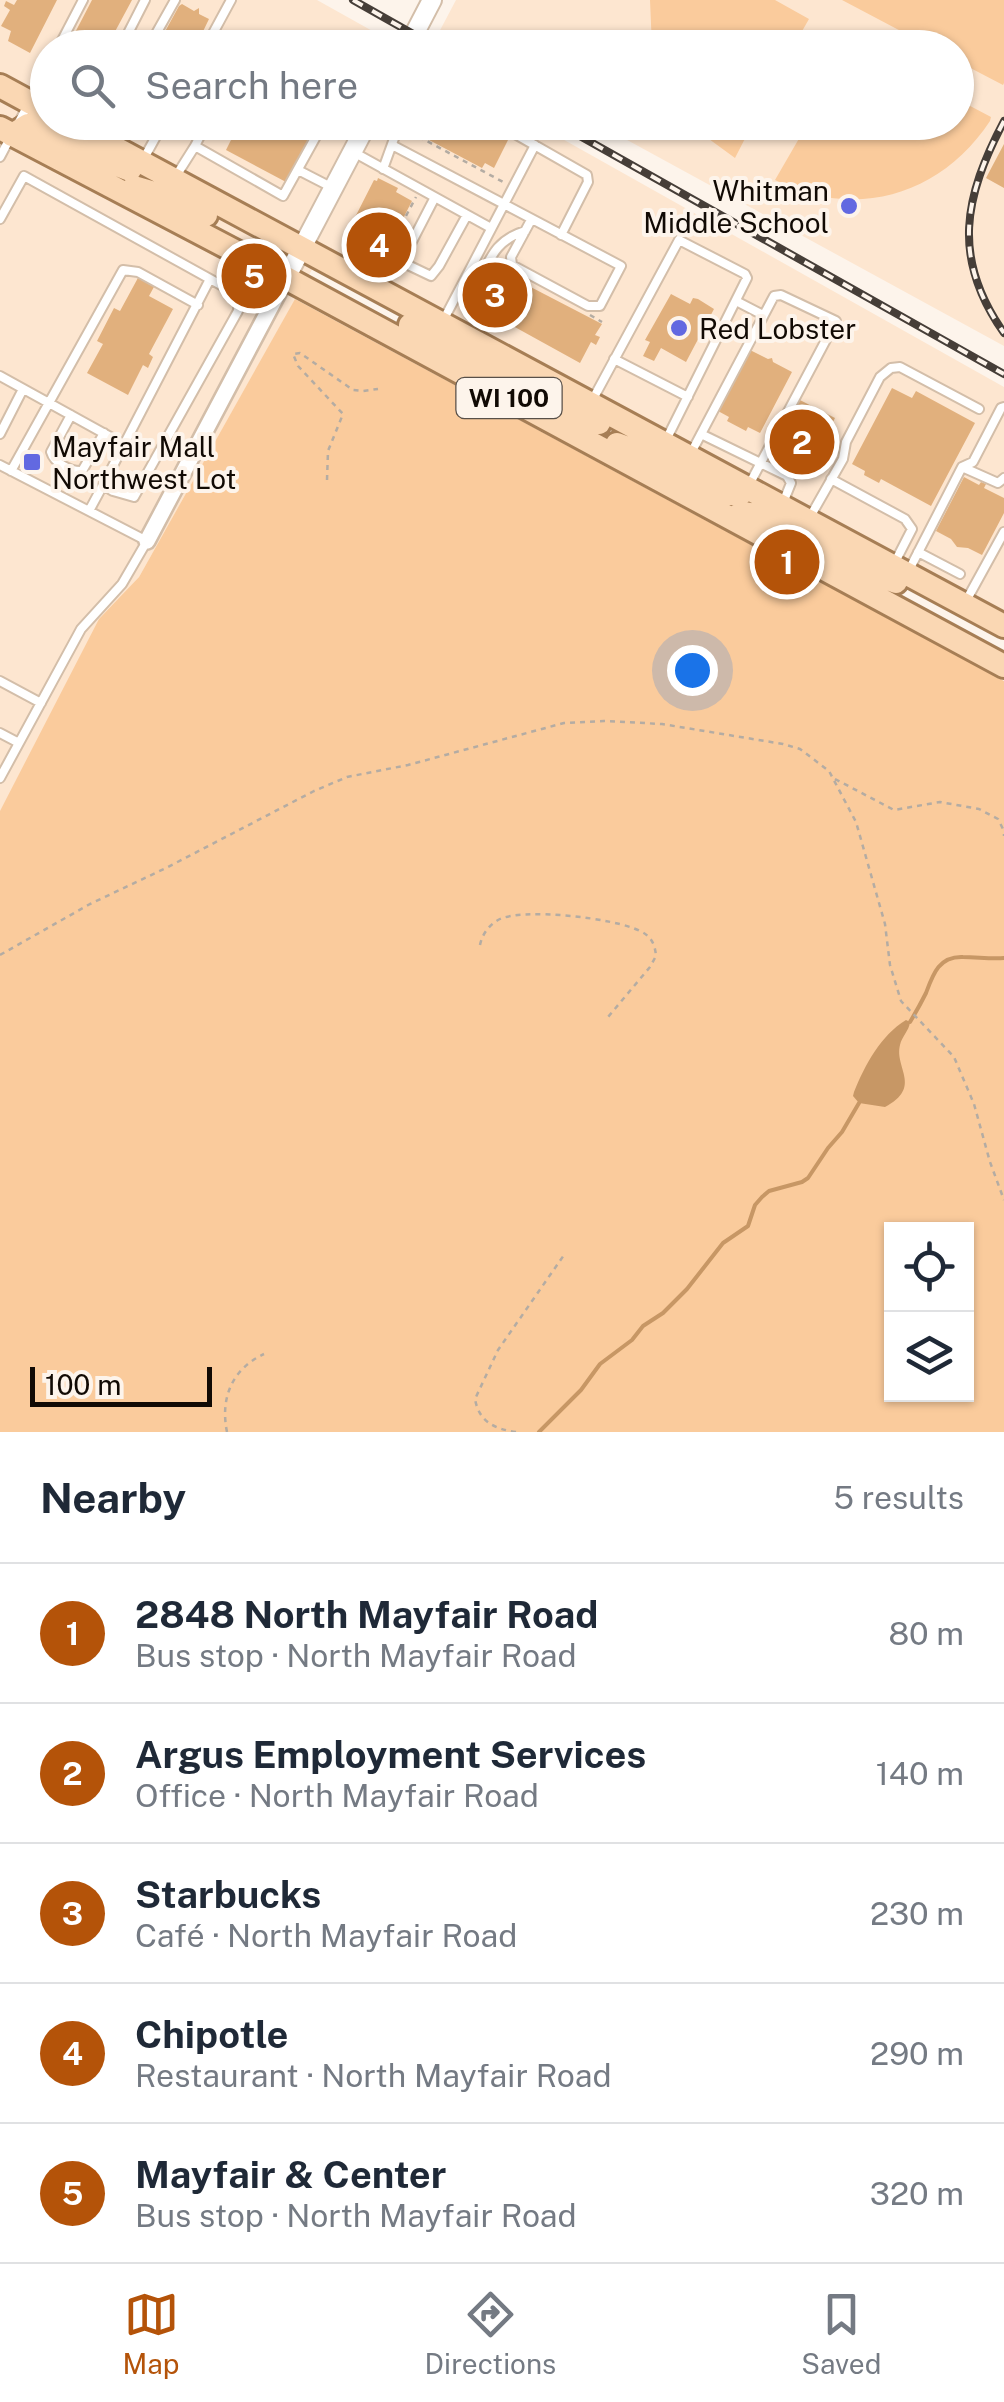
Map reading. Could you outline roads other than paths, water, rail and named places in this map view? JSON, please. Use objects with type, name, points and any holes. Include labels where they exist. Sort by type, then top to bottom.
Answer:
[{"type":"main road","points":[[0,86],[30,103]]},
{"type":"main road","points":[[0,104],[30,107]]},
{"type":"main road","points":[[6,132],[30,125]]},
{"type":"main road","name":"WI 100","points":[[6,132],[286,278],[1004,666]]},
{"type":"main road","points":[[64,140],[102,160],[139,168],[195,192]]},
{"type":"main road","name":"WI 100","points":[[102,140],[139,168],[173,180],[1004,626]]},
{"type":"main road","points":[[83,172],[175,200],[275,250],[301,250]]},
{"type":"main road","points":[[286,278],[306,271],[320,276],[562,409],[664,444]]},
{"type":"main road","points":[[561,426],[647,454],[718,492],[738,494],[748,489]]},
{"type":"main road","points":[[732,518],[743,512],[764,516],[861,569],[964,605]]},
{"type":"main road","points":[[939,630],[1004,652]]},
{"type":"street","points":[[416,30],[432,0]]},
{"type":"street","points":[[147,541],[358,140]]},
{"type":"lane","points":[[67,30],[83,0]]},
{"type":"lane","points":[[130,30],[145,0]]},
{"type":"lane","points":[[158,30],[174,0]]},
{"type":"lane","points":[[214,30],[230,0]]},
{"type":"lane","points":[[0,157],[6,132],[30,113]]},
{"type":"lane","points":[[139,168],[154,140]]},
{"type":"lane","points":[[173,180],[198,140]]},
{"type":"lane","points":[[195,146],[283,196],[314,140]]},
{"type":"lane","points":[[383,169],[394,140]]},
{"type":"lane","points":[[526,140],[587,175],[588,182],[561,235]]},
{"type":"lane","points":[[441,325],[535,145]]},
{"type":"lane","points":[[392,146],[621,266],[600,306],[588,306],[512,265],[511,257],[531,220]]},
{"type":"lane","points":[[352,152],[490,228]]},
{"type":"lane","points":[[298,170],[333,188]]},
{"type":"lane","points":[[0,218],[24,176],[239,295],[238,311],[134,496],[103,485]]},
{"type":"lane","points":[[435,197],[402,260],[410,266],[431,276],[467,215]]},
{"type":"lane","points":[[462,285],[478,282],[498,246],[525,231]]},
{"type":"lane","points":[[590,404],[680,240],[746,274],[748,278],[664,444]]},
{"type":"lane","points":[[11,471],[123,270],[138,272],[198,305]]},
{"type":"lane","points":[[90,511],[210,280]]},
{"type":"lane","points":[[688,457],[774,296],[836,321],[748,489]]},
{"type":"lane","points":[[736,301],[763,316]]},
{"type":"lane","points":[[614,359],[688,398]]},
{"type":"lane","points":[[808,521],[843,458],[846,442],[880,377],[891,368],[900,367],[979,409]]},
{"type":"lane","points":[[0,376],[125,445]]},
{"type":"lane","points":[[0,434],[23,389]]},
{"type":"lane","points":[[900,571],[918,552],[962,466],[973,462],[1004,407]]},
{"type":"lane","points":[[71,415],[51,452],[56,461],[82,471],[104,433]]},
{"type":"lane","points":[[701,434],[790,479],[782,507]]},
{"type":"lane","points":[[0,465],[147,541],[122,584],[82,629],[0,778]]},
{"type":"lane","points":[[962,466],[998,483],[1004,478]]},
{"type":"lane","points":[[832,479],[905,519],[912,529],[900,571]]},
{"type":"lane","points":[[964,605],[1004,532]]},
{"type":"lane","points":[[918,552],[960,574]]},
{"type":"lane","points":[[0,681],[42,703]]},
{"type":"lane","points":[[0,733],[19,743]]},
{"type":"waterway","points":[[910,1022],[943,963],[955,957],[1004,958]]},
{"type":"waterway","points":[[539,1432],[581,1390],[600,1364],[663,1313],[723,1243],[748,1226],[762,1197],[808,1178],[859,1103]]},
{"type":"railway","points":[[353,0],[406,30]]},
{"type":"railway","points":[[1004,121],[980,176],[969,227],[976,279],[1004,333]]},
{"type":"railway","points":[[587,140],[1004,374]]},
{"type":"place","name":"Whitman Middle School","points":[[849,206]]},
{"type":"place","name":"Chipotle","points":[[379,245]]},
{"type":"place","name":"Mayfair & Center","points":[[254,276]]},
{"type":"place","name":"Starbucks","points":[[495,295]]},
{"type":"place","name":"Red Lobster","points":[[679,328]]},
{"type":"place","name":"Argus Employment Services","points":[[802,442]]},
{"type":"place","name":"Mayfair Mall Northwest Lot","points":[[32,462]]},
{"type":"place","name":"2848 North Mayfair Road","points":[[787,562]]}]
